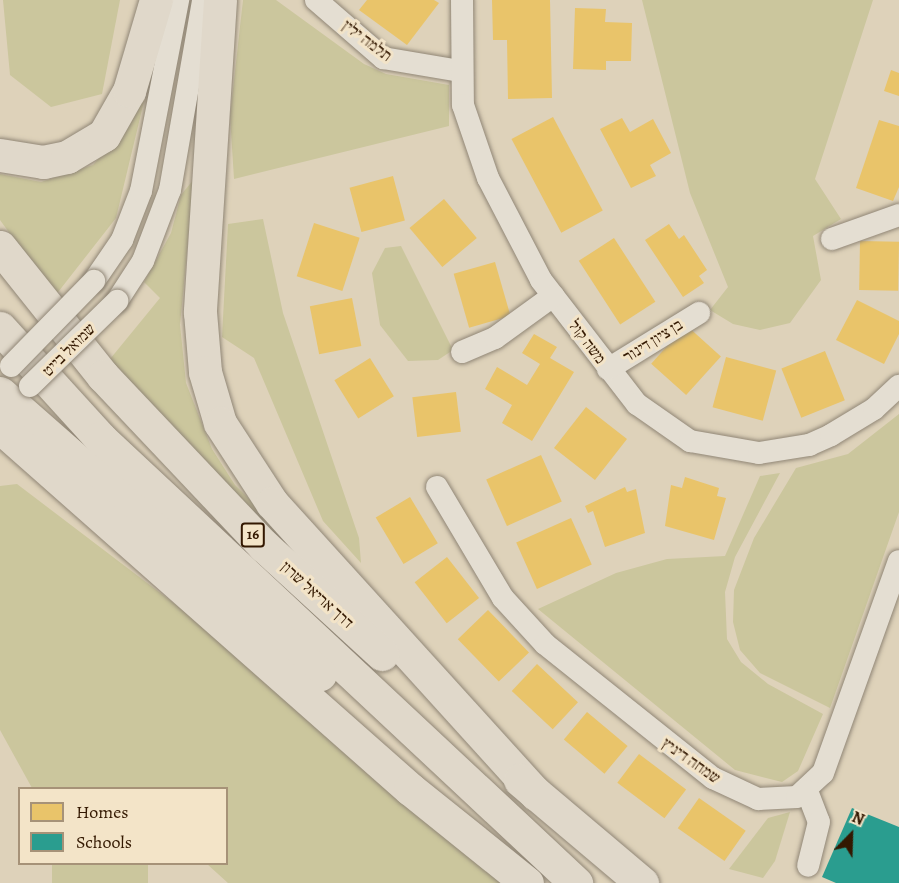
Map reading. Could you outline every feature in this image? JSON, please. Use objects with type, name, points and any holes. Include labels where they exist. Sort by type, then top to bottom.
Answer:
[{"type":"highway","points":[[0,154],[43,162],[67,157],[104,135],[129,91],[156,0]]},
{"type":"highway","points":[[220,0],[200,312],[205,372],[220,423],[272,503],[536,794]]},
{"type":"highway","name":"דרך אריאל שרון","points":[[0,247],[103,376],[264,546],[536,794],[642,883]]},
{"type":"highway","name":"דרך אריאל שרון","points":[[0,328],[100,438],[576,883]]},
{"type":"highway","points":[[10,385],[181,556],[532,883]]},
{"type":"highway","points":[[0,427],[411,789],[527,883]]},
{"type":"highway","points":[[181,556],[570,883]]},
{"type":"street","name":"שמואל בייט","points":[[10,385],[94,281],[122,240],[141,191],[178,0]]},
{"type":"street","name":"שמואל בייט","points":[[10,385],[117,301],[143,261],[170,190],[203,0]]},
{"type":"street","name":"תלמה ילין","points":[[316,0],[383,58],[460,71]]},
{"type":"street","name":"משה קול","points":[[462,0],[460,71],[474,145],[503,212],[553,296],[637,404],[672,432],[711,448],[759,453],[824,438],[866,415],[899,386]]},
{"type":"street","points":[[832,239],[899,215]]},
{"type":"street","points":[[462,352],[495,338],[553,296]]},
{"type":"street","name":"בן ציון דינור","points":[[608,369],[699,313]]},
{"type":"street","name":"שמחה דיניץ","points":[[437,487],[502,598],[545,644],[643,726],[742,793],[778,801],[807,791]]},
{"type":"street","points":[[808,866],[819,822],[807,791],[829,762],[899,561]]},
{"type":"shaded area","points":[[3,0],[120,0],[102,94],[51,107],[10,75]]},
{"type":"shaded area","points":[[243,0],[276,0],[364,64],[386,74],[449,85],[449,126],[234,179],[230,116]]},
{"type":"shaded area","points":[[642,0],[873,0],[815,179],[841,219],[813,236],[821,280],[790,323],[760,330],[733,324],[710,310],[728,287],[690,193]]},
{"type":"shaded area","points":[[151,72],[116,218],[55,296],[0,220],[0,174],[41,182],[93,165],[112,143]]},
{"type":"shaded area","points":[[194,179],[180,325],[186,383],[212,449],[235,485],[281,531],[272,539],[106,364],[160,298],[144,282],[171,233],[181,195]]},
{"type":"shaded area","points":[[263,219],[283,313],[359,538],[361,563],[323,521],[254,358],[222,337],[228,224]]},
{"type":"shaded area","points":[[401,246],[453,350],[438,360],[408,361],[380,325],[372,273],[385,248]]},
{"type":"shaded area","points":[[899,414],[899,512],[830,708],[760,673],[740,650],[733,622],[734,590],[754,538],[796,468],[848,454]]},
{"type":"shaded area","points":[[780,473],[735,557],[725,592],[727,639],[741,662],[768,684],[823,714],[798,771],[782,782],[735,770],[538,609],[616,573],[667,559],[725,556],[760,476]]},
{"type":"shaded area","points":[[17,484],[213,633],[504,883],[228,883],[208,865],[228,865],[228,787],[31,787],[0,730],[0,486]]},
{"type":"shaded area","points":[[790,812],[775,861],[763,878],[729,869],[768,818]]},
{"type":"shaded area","points":[[52,865],[148,865],[148,883],[52,883]]},
{"type":"building: Homes","points":[[367,0],[434,0],[439,3],[407,45],[359,10]]},
{"type":"building: Homes","points":[[492,0],[550,0],[552,98],[508,99],[507,40],[493,40]]},
{"type":"building: Homes","points":[[575,8],[606,9],[605,22],[632,23],[631,61],[606,61],[606,70],[573,69]]},
{"type":"building: Homes","points":[[891,70],[899,73],[899,96],[884,91]]},
{"type":"building: Homes","points":[[553,117],[603,211],[561,233],[512,139]]},
{"type":"building: Homes","points":[[622,118],[630,132],[653,119],[671,153],[650,165],[656,176],[631,188],[600,129]]},
{"type":"building: Homes","points":[[879,120],[899,126],[899,187],[893,201],[856,188]]},
{"type":"building: Homes","points":[[393,176],[405,220],[361,232],[350,188]]},
{"type":"building: Homes","points":[[444,199],[477,238],[442,267],[410,228]]},
{"type":"building: Homes","points":[[314,223],[360,238],[342,291],[297,276]]},
{"type":"building: Homes","points":[[669,224],[679,239],[684,235],[707,270],[699,276],[704,283],[683,297],[645,240]]},
{"type":"building: Homes","points":[[614,238],[655,302],[620,325],[579,261]]},
{"type":"building: Homes","points":[[860,241],[899,242],[898,291],[859,290]]},
{"type":"building: Homes","points":[[495,262],[510,316],[469,328],[454,274]]},
{"type":"building: Homes","points":[[352,298],[361,346],[319,354],[310,306]]},
{"type":"building: Homes","points":[[857,300],[899,321],[899,334],[884,364],[836,340]]},
{"type":"building: Homes","points":[[686,325],[721,356],[686,395],[651,364]]},
{"type":"building: Homes","points":[[534,334],[557,347],[550,358],[574,372],[532,441],[502,423],[512,405],[485,389],[497,367],[527,385],[540,364],[522,353]]},
{"type":"building: Homes","points":[[825,351],[845,400],[801,418],[781,369]]},
{"type":"building: Homes","points":[[726,357],[776,370],[763,421],[713,407]]},
{"type":"building: Homes","points":[[370,358],[394,396],[358,418],[334,380]]},
{"type":"building: Homes","points":[[456,392],[461,432],[417,437],[412,397]]},
{"type":"building: Homes","points":[[586,407],[627,439],[595,480],[554,448]]},
{"type":"building: Homes","points":[[541,455],[562,502],[507,526],[486,479]]},
{"type":"building: Homes","points":[[685,477],[719,488],[717,496],[726,498],[714,540],[665,526],[671,485],[682,488]]},
{"type":"building: Homes","points":[[625,487],[627,492],[636,489],[645,533],[605,547],[593,511],[588,513],[585,506]]},
{"type":"building: Homes","points":[[410,497],[438,543],[404,564],[376,518]]},
{"type":"building: Homes","points":[[571,518],[592,565],[537,589],[516,542]]},
{"type":"building: Homes","points":[[447,557],[479,598],[447,623],[415,582]]},
{"type":"building: Homes","points":[[488,610],[529,652],[499,682],[458,639]]},
{"type":"building: Homes","points":[[537,664],[578,702],[553,729],[512,691]]},
{"type":"building: Homes","points":[[587,712],[628,746],[604,774],[564,740]]},
{"type":"building: Homes","points":[[639,754],[686,790],[664,818],[617,783]]},
{"type":"building: Homes","points":[[699,798],[746,831],[724,861],[678,828]]},
{"type":"building: Schools","points":[[852,808],[899,827],[899,883],[836,883],[822,877]]}]
